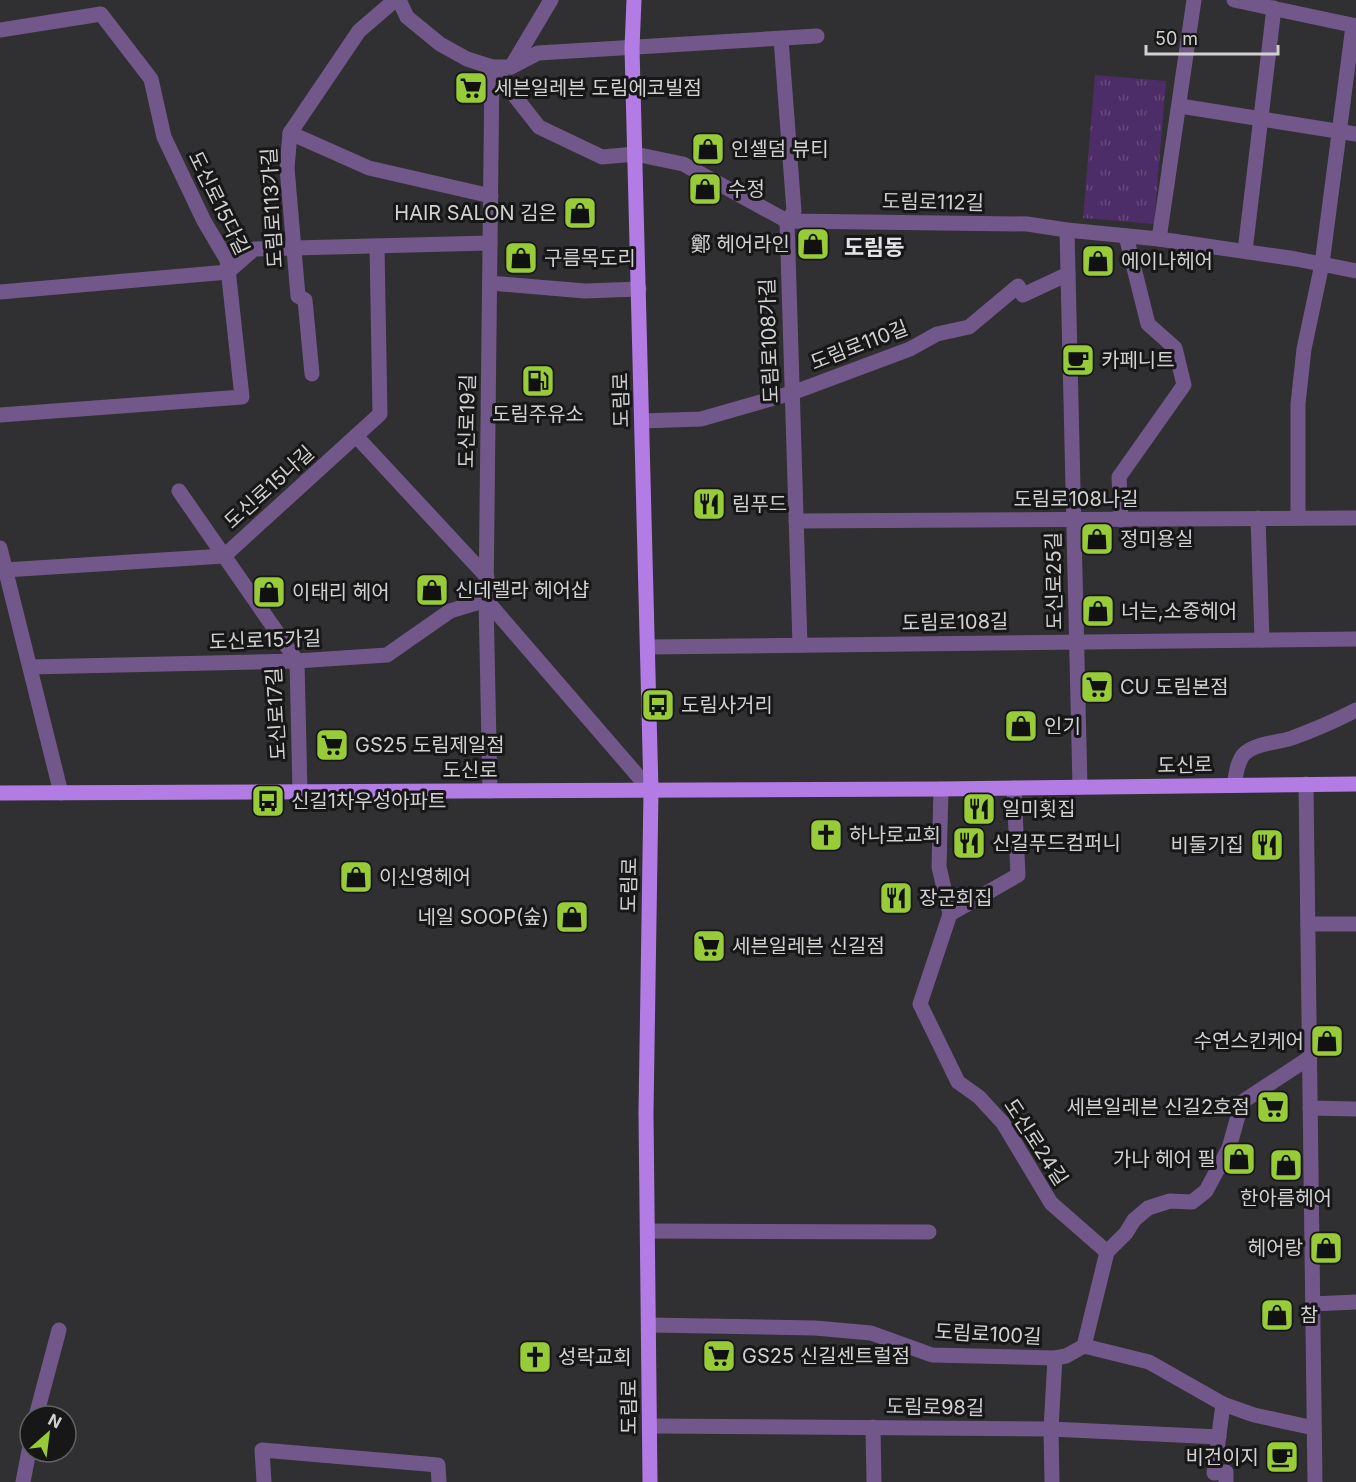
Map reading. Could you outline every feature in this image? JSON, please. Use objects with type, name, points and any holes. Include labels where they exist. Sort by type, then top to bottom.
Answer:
[{"type":"main road","name":"도림로","points":[[634,2],[632,48],[651,791],[646,1113],[650,1482]]},
{"type":"main road","name":"도신로","points":[[0,793],[651,791],[1356,784]]},
{"type":"street","name":"도림로113가길","points":[[312,374],[305,300],[298,296],[287,168],[290,133],[359,31],[394,0]]},
{"type":"street","points":[[399,0],[407,16],[440,44],[467,59],[492,67],[511,67],[538,53],[817,36]]},
{"type":"street","points":[[511,67],[551,0]]},
{"type":"street","points":[[1159,239],[1194,0]]},
{"type":"street","points":[[1234,0],[1355,26],[1322,264],[1304,349],[1298,404],[1298,518]]},
{"type":"street","points":[[1245,251],[1274,8]]},
{"type":"street","name":"도신로15다길","points":[[0,30],[101,14],[151,79],[164,137],[204,221],[227,260],[242,397],[0,415]]},
{"type":"street","name":"도림로108가길","points":[[781,39],[794,211],[787,221],[800,645]]},
{"type":"street","points":[[492,67],[539,126],[602,158],[635,154]]},
{"type":"street","name":"도신로19길","points":[[490,791],[486,577],[492,67]]},
{"type":"street","points":[[1180,106],[1356,134]]},
{"type":"street","points":[[290,133],[369,168],[491,196]]},
{"type":"street","name":"도림로112길","points":[[635,154],[683,164],[787,221],[1027,224],[1245,251],[1356,271]]},
{"type":"street","name":"도신로25길","points":[[1067,230],[1080,787]]},
{"type":"street","points":[[1121,520],[1119,477],[1184,385],[1175,348],[1148,324],[1126,236]]},
{"type":"street","points":[[0,292],[228,272],[254,249],[490,243]]},
{"type":"street","name":"도신로15나길","points":[[5,570],[224,556],[380,414],[377,246]]},
{"type":"street","name":"도림로110길","points":[[642,421],[700,419],[792,393],[910,349],[937,334],[969,327],[1018,286],[1023,295],[1068,274]]},
{"type":"street","points":[[490,283],[585,291],[639,289]]},
{"type":"street","points":[[357,436],[486,577]]},
{"type":"street","name":"도신로17길","points":[[179,491],[297,661],[300,792]]},
{"type":"street","points":[[1258,518],[1262,640]]},
{"type":"street","name":"도림로108나길","points":[[796,521],[1356,518]]},
{"type":"street","points":[[0,548],[61,793]]},
{"type":"street","points":[[486,600],[651,791]]},
{"type":"street","name":"도신로15가길","points":[[30,667],[297,661],[387,655],[450,611],[486,600]]},
{"type":"street","name":"도림로108길","points":[[648,647],[1356,639]]},
{"type":"street","points":[[1234,785],[1239,763],[1245,754],[1256,747],[1290,739],[1334,722],[1356,710]]},
{"type":"street","points":[[1306,784],[1315,1482]]},
{"type":"street","points":[[941,789],[939,867],[950,914],[1018,875],[1014,788]]},
{"type":"street","name":"도신로24길","points":[[950,914],[920,1004],[958,1082],[979,1097],[1003,1123],[1051,1203],[1107,1252]]},
{"type":"street","points":[[1308,924],[1356,924]]},
{"type":"street","points":[[1309,1058],[1242,1102],[1229,1148],[1206,1191],[1192,1202],[1170,1202],[1148,1208],[1134,1220],[1126,1233],[1107,1252],[1084,1346],[1149,1362],[1222,1404],[1254,1415],[1314,1428]]},
{"type":"street","points":[[1310,1108],[1356,1109]]},
{"type":"street","points":[[648,1231],[929,1232]]},
{"type":"street","points":[[1312,1304],[1356,1302]]},
{"type":"street","name":"도림로100길","points":[[649,1325],[815,1328],[871,1333],[932,1355],[1055,1358],[1066,1356],[1084,1346]]},
{"type":"street","points":[[39,1404],[59,1330]]},
{"type":"street","points":[[1052,1482],[1051,1429],[1055,1358]]},
{"type":"street","points":[[1222,1404],[1214,1473],[1226,1472],[1226,1482]]},
{"type":"street","name":"도림로98길","points":[[650,1426],[1051,1429],[1219,1437]]},
{"type":"street","points":[[873,1427],[874,1482]]},
{"type":"street","points":[[264,1482],[262,1450],[438,1465],[439,1482]]},
{"type":"street","points":[[23,1482],[26,1464]]},
{"type":"green space","points":[[1095,75],[1166,81],[1154,224],[1083,218]]},
{"type":"place","name":"세븐일레븐 도림에코빌점","points":[[471,88]]},
{"type":"place","name":"인셀덤 뷰티","points":[[708,149]]},
{"type":"place","name":"수정","points":[[705,189]]},
{"type":"place","name":"HAIR SALON 김은","points":[[580,213]]},
{"type":"place","name":"鄭 헤어라인","points":[[813,244]]},
{"type":"place","name":"구름목도리","points":[[521,258]]},
{"type":"place","name":"에이나헤어","points":[[1098,261]]},
{"type":"place","name":"카페니트","points":[[1078,360]]},
{"type":"place","name":"도림주유소","points":[[538,381]]},
{"type":"place","name":"림푸드","points":[[709,504]]},
{"type":"place","name":"정미용실","points":[[1097,539]]},
{"type":"place","name":"신데렐라 헤어샵","points":[[432,590]]},
{"type":"place","name":"이태리 헤어","points":[[269,592]]},
{"type":"place","name":"너는,소중헤어","points":[[1098,611]]},
{"type":"place","name":"CU 도림본점","points":[[1097,687]]},
{"type":"place","name":"도림사거리","points":[[658,705]]},
{"type":"place","name":"인기","points":[[1021,726]]},
{"type":"place","name":"GS25 도림제일점","points":[[332,745]]},
{"type":"place","name":"신길1차우성아파트","points":[[268,801]]},
{"type":"place","name":"일미횟집","points":[[979,809]]},
{"type":"place","name":"하나로교회","points":[[826,835]]},
{"type":"place","name":"신길푸드컴퍼니","points":[[969,843]]},
{"type":"place","name":"비둘기집","points":[[1267,845]]},
{"type":"place","name":"이신영헤어","points":[[356,877]]},
{"type":"place","name":"장군회집","points":[[896,898]]},
{"type":"place","name":"네일 SOOP(숲)","points":[[572,917]]},
{"type":"place","name":"세븐일레븐 신길점","points":[[709,946]]},
{"type":"place","name":"수연스킨케어","points":[[1327,1041]]},
{"type":"place","name":"세븐일레븐 신길2호점","points":[[1273,1107]]},
{"type":"place","name":"가나 헤어 필","points":[[1239,1159]]},
{"type":"place","name":"한아름헤어","points":[[1286,1165]]},
{"type":"place","name":"헤어랑","points":[[1326,1248]]},
{"type":"place","name":"참","points":[[1277,1315]]},
{"type":"place","name":"GS25 신길센트럴점","points":[[719,1356]]},
{"type":"place","name":"성락교회","points":[[535,1357]]},
{"type":"place","name":"비건이지","points":[[1282,1457]]},
{"type":"district","name":"도림동","points":[[874,247]]}]
